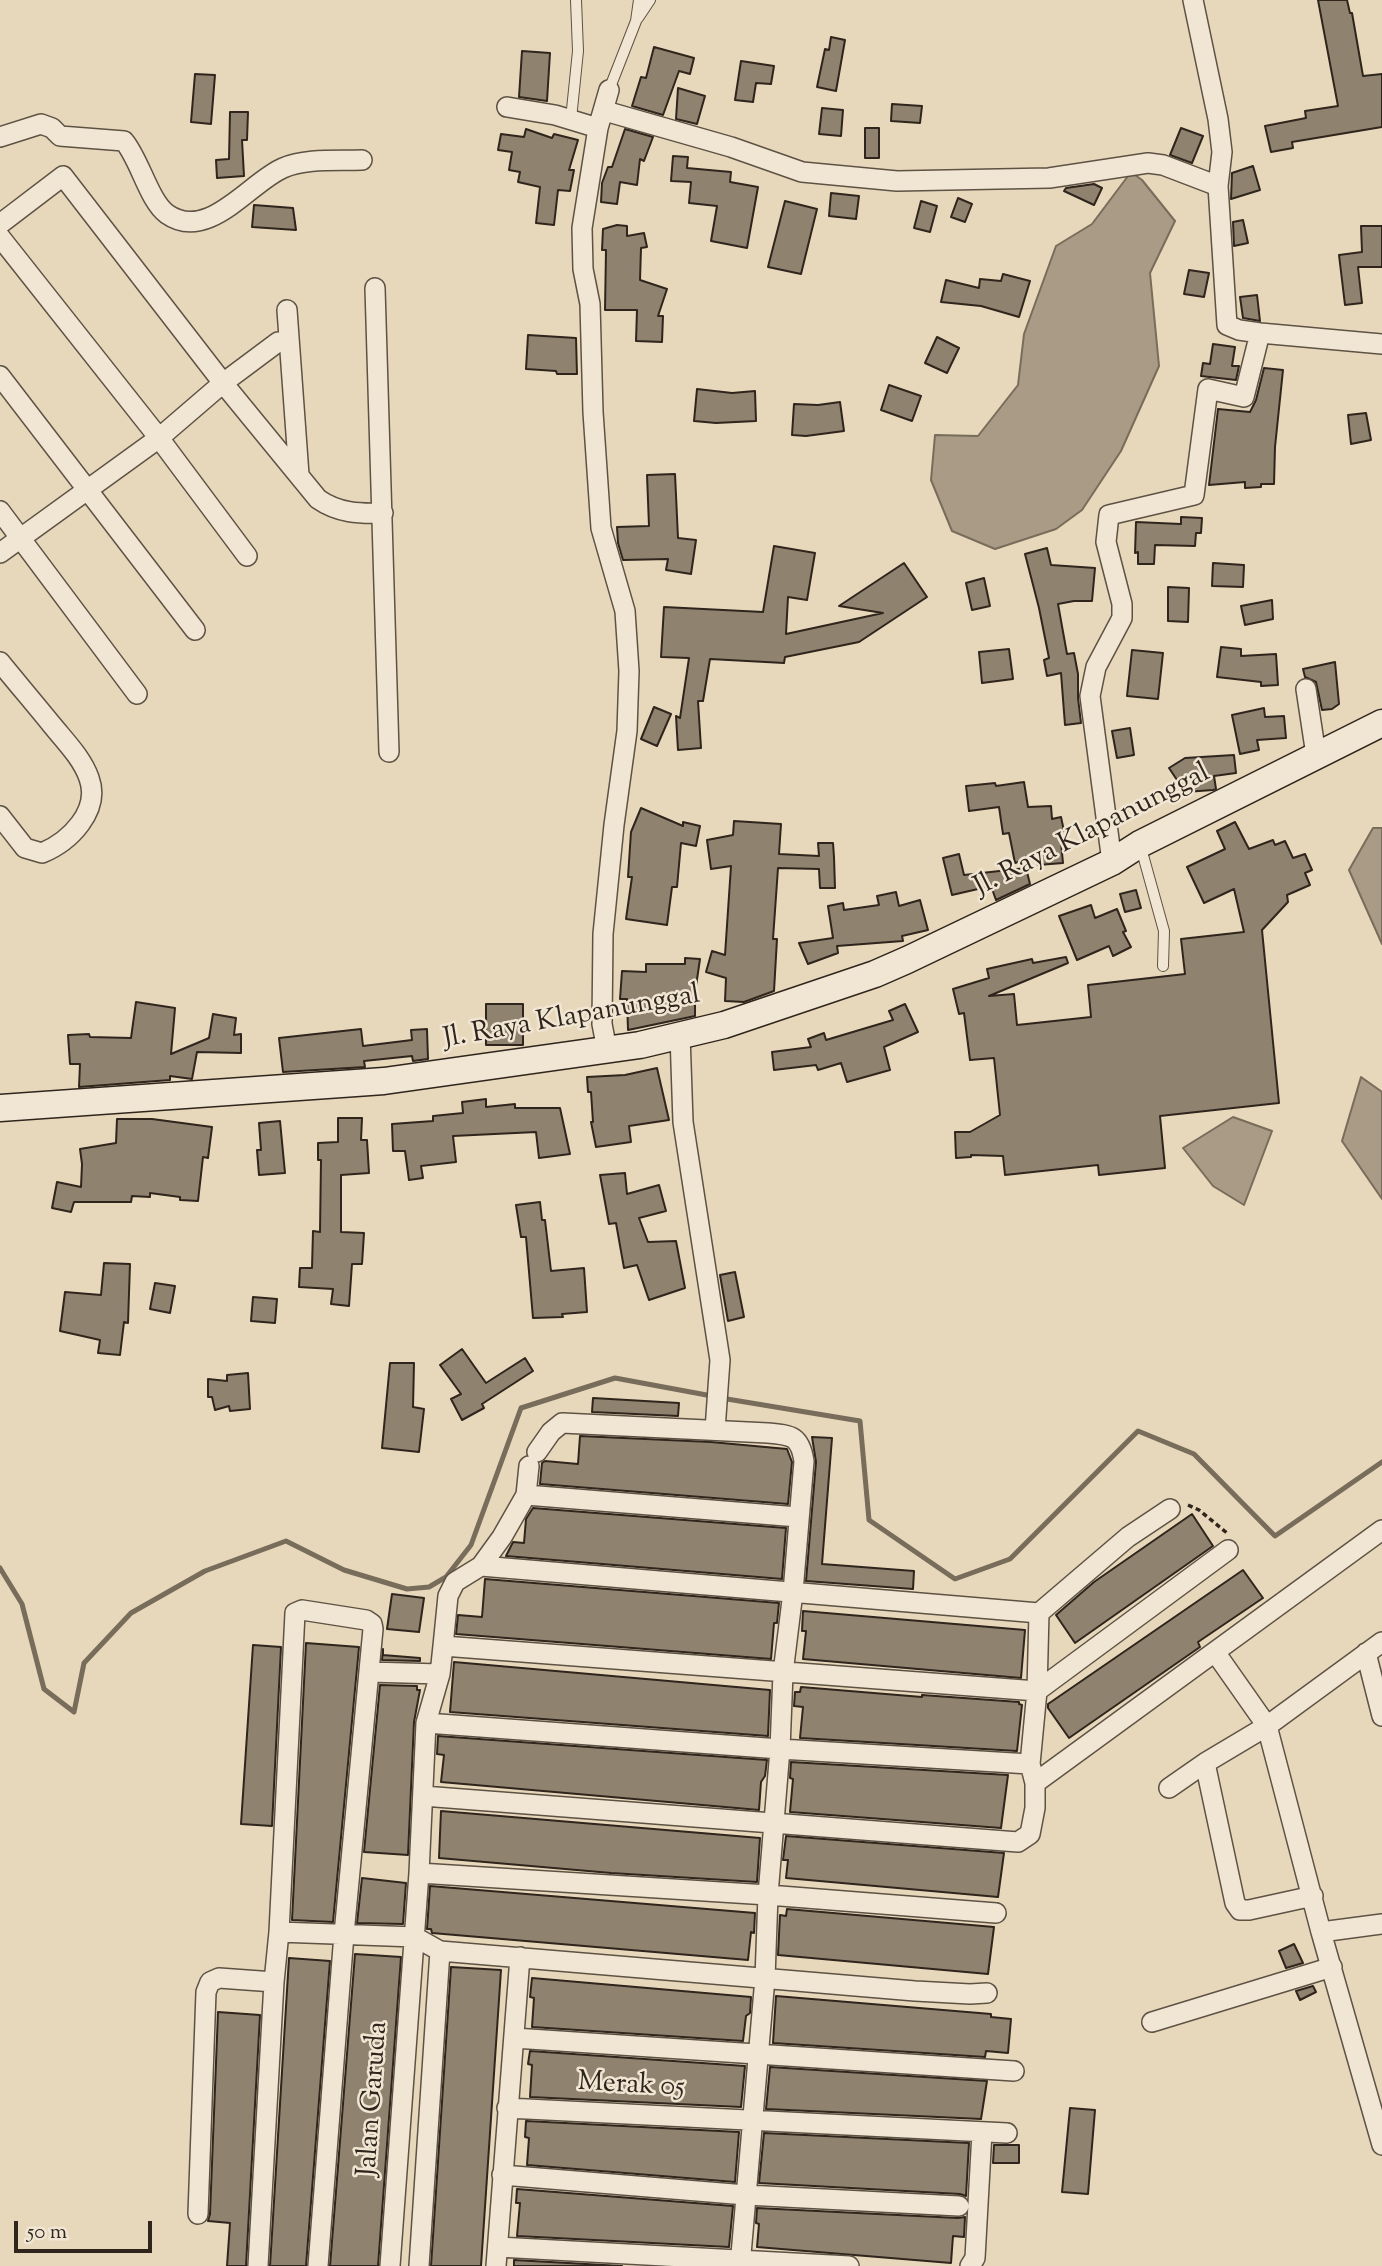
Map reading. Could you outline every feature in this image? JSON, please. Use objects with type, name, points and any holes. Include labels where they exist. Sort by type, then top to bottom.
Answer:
[{"type":"street","points":[[1193,0],[1218,119],[1222,152],[1218,186],[1227,324],[1239,330],[1259,333],[1382,344]]},
{"type":"street","points":[[607,1050],[602,1024],[603,934],[627,731],[629,671],[625,611],[601,528],[593,412],[590,304],[583,269],[582,228],[609,90]]},
{"type":"street","points":[[507,107],[571,119],[601,120],[731,147],[802,172],[897,181],[1049,178],[1149,163],[1163,165],[1218,186]]},
{"type":"street","points":[[0,137],[41,124],[60,136],[124,141],[161,208],[168,215],[187,222],[209,218],[241,199],[266,176],[285,167],[303,163],[362,160]]},
{"type":"street","points":[[0,224],[63,176],[223,383],[318,499],[330,507],[350,512],[383,513]]},
{"type":"street","points":[[0,237],[159,438],[247,556]]},
{"type":"street","points":[[375,288],[388,752]]},
{"type":"street","points":[[287,310],[299,475]]},
{"type":"street","points":[[1112,862],[1090,696],[1096,667],[1122,618],[1122,604],[1106,541],[1109,516],[1194,495],[1208,389],[1244,397],[1259,333]]},
{"type":"street","points":[[0,553],[159,438],[223,383],[278,342]]},
{"type":"street","points":[[0,376],[195,630]]},
{"type":"street","points":[[0,511],[137,694]]},
{"type":"street","points":[[0,662],[74,751],[89,779],[91,797],[87,814],[60,845],[42,853],[25,848],[0,816]]},
{"type":"street","points":[[1306,689],[1316,755]]},
{"type":"street","name":"Jl. Raya Klapanunggal","points":[[0,1108],[384,1081],[607,1050],[724,1025],[875,974],[1112,862],[1140,844],[1382,723]]},
{"type":"street","points":[[680,1035],[683,1122],[720,1360],[715,1421]]},
{"type":"street","points":[[740,2263],[765,1978],[783,1673],[793,1592],[803,1448],[797,1440],[781,1434],[715,1421],[562,1423],[551,1432],[533,1459],[526,1495],[481,1566],[793,1592],[1039,1613],[1128,1537],[1170,1509]]},
{"type":"street","points":[[526,1495],[799,1517]]},
{"type":"street","points":[[426,1723],[780,1749],[1033,1773],[1215,1652],[1382,1530]]},
{"type":"street","points":[[443,1646],[1037,1690],[1228,1550]]},
{"type":"street","name":"Jalan Garuda","points":[[390,2266],[415,1937],[426,1723],[440,1674],[448,1596],[456,1582],[481,1566]]},
{"type":"street","points":[[258,2266],[295,1614],[302,1610],[366,1620],[372,1624],[318,2266]]},
{"type":"street","points":[[423,1796],[1018,1842],[1030,1834],[1034,1808],[1039,1613]]},
{"type":"street","points":[[1215,1652],[1267,1726],[1321,1932],[1382,2145]]},
{"type":"street","points":[[1169,1788],[1375,1658],[1382,1716]]},
{"type":"street","points":[[369,1672],[440,1674]]},
{"type":"street","points":[[1205,1763],[1235,1903],[1240,1910],[1313,1896]]},
{"type":"street","points":[[419,1873],[768,1895],[996,1913]]},
{"type":"street","points":[[1321,1932],[1382,1924]]},
{"type":"street","points":[[279,1932],[415,1937],[440,1951],[942,1993],[988,1993]]},
{"type":"street","name":"Jalan Garuda","points":[[419,2266],[440,1951]]},
{"type":"street","points":[[520,1957],[497,2256],[849,2266]]},
{"type":"street","points":[[1152,2022],[1332,1967]]},
{"type":"street","points":[[198,2214],[206,1992],[210,1982],[219,1978],[274,1982]]},
{"type":"street","points":[[514,2038],[1014,2071]]},
{"type":"street","name":"Merak 05","points":[[507,2108],[1007,2133]]},
{"type":"street","points":[[970,2266],[975,2259],[982,2132]]},
{"type":"street","points":[[502,2175],[746,2194],[959,2206]]},
{"type":"lane","points":[[571,119],[578,51],[576,0]]},
{"type":"lane","points":[[636,22],[639,0]]},
{"type":"lane","points":[[609,90],[636,22],[650,0]]},
{"type":"lane","points":[[1140,844],[1164,931],[1163,966]]},
{"type":"path","points":[[1170,1509],[1186,1504],[1199,1510],[1226,1532],[1228,1550]]},
{"type":"shaded area","points":[[1131,172],[1142,180],[1175,221],[1150,273],[1159,366],[1121,451],[1082,510],[1056,529],[995,549],[952,531],[931,480],[935,435],[978,436],[1018,385],[1024,334],[1056,246],[1092,224]]},
{"type":"shaded area","points":[[1373,828],[1382,828],[1382,944],[1349,870]]},
{"type":"shaded area","points":[[1361,1077],[1382,1092],[1382,1199],[1342,1141]]},
{"type":"shaded area","points":[[1233,1117],[1272,1131],[1244,1205],[1213,1186],[1183,1148]]},
{"type":"building","points":[[1318,0],[1347,0],[1352,13],[1363,76],[1382,74],[1382,127],[1292,142],[1293,148],[1271,152],[1265,126],[1306,118],[1305,111],[1338,106]]},
{"type":"building","points":[[831,37],[845,40],[836,91],[817,87],[825,49],[829,50]]},
{"type":"building","points":[[654,47],[694,58],[690,74],[679,71],[663,115],[632,106],[641,77],[646,78]]},
{"type":"building","points":[[522,51],[550,53],[547,101],[519,97]]},
{"type":"building","points":[[741,61],[774,66],[771,84],[756,83],[753,102],[735,100]]},
{"type":"building","points":[[195,74],[215,75],[211,124],[191,122]]},
{"type":"building","points":[[678,88],[705,96],[697,124],[676,119]]},
{"type":"building","points":[[892,104],[922,106],[920,123],[891,121]]},
{"type":"building","points":[[822,108],[843,110],[841,136],[819,134]]},
{"type":"building","points":[[230,112],[248,112],[247,140],[242,140],[244,176],[217,178],[216,160],[229,159]]},
{"type":"building","points":[[865,128],[879,128],[879,158],[865,158]]},
{"type":"building","points":[[1181,128],[1203,136],[1192,163],[1170,155]]},
{"type":"building","points":[[526,129],[552,138],[554,134],[578,140],[569,170],[574,170],[570,191],[558,190],[554,225],[536,223],[540,187],[518,182],[520,172],[509,170],[512,152],[498,150],[501,134],[524,137]]},
{"type":"building","points":[[625,129],[653,137],[644,161],[640,159],[637,185],[620,182],[617,204],[601,202],[602,183],[608,167],[612,167]]},
{"type":"building","points":[[673,156],[688,157],[687,168],[731,172],[730,182],[758,187],[747,248],[711,241],[717,206],[689,203],[691,182],[671,181]]},
{"type":"building","points":[[1253,166],[1260,190],[1231,199],[1232,173]]},
{"type":"building","points":[[1094,184],[1102,188],[1094,205],[1064,191],[1066,188]]},
{"type":"building","points":[[831,193],[859,196],[856,219],[829,216]]},
{"type":"building","points":[[958,198],[972,204],[965,222],[951,217]]},
{"type":"building","points":[[785,201],[817,209],[801,274],[768,267]]},
{"type":"building","points":[[921,201],[937,206],[930,232],[914,228]]},
{"type":"building","points":[[254,205],[293,208],[296,230],[252,227]]},
{"type":"building","points":[[1243,220],[1248,243],[1234,246],[1233,222]]},
{"type":"building","points":[[617,225],[627,226],[627,236],[644,233],[647,247],[641,248],[640,280],[667,289],[658,316],[663,316],[662,342],[636,341],[637,310],[605,310],[606,250],[602,250],[603,229]]},
{"type":"building","points":[[1361,226],[1382,226],[1382,267],[1358,267],[1362,303],[1345,305],[1339,255],[1362,252]]},
{"type":"building","points":[[1189,270],[1209,273],[1204,297],[1184,294]]},
{"type":"building","points":[[1003,274],[1030,281],[1019,317],[981,306],[941,302],[946,280],[979,288],[980,279],[1001,281]]},
{"type":"building","points":[[1257,295],[1260,321],[1243,318],[1240,297]]},
{"type":"building","points":[[528,335],[576,338],[577,374],[526,369]]},
{"type":"building","points":[[937,337],[959,348],[947,373],[925,363]]},
{"type":"building","points":[[1213,344],[1235,347],[1232,366],[1239,366],[1236,380],[1201,376],[1203,363],[1210,364]]},
{"type":"building","points":[[1264,368],[1283,370],[1274,484],[1245,488],[1245,482],[1209,485],[1218,409],[1250,412]]},
{"type":"building","points":[[889,385],[921,396],[912,421],[881,410]]},
{"type":"building","points":[[697,389],[732,393],[755,391],[756,421],[694,421]]},
{"type":"building","points":[[840,402],[844,431],[792,435],[794,404]]},
{"type":"building","points":[[1366,413],[1371,440],[1351,444],[1348,415]]},
{"type":"building","points":[[675,474],[678,538],[696,540],[691,574],[666,570],[668,559],[623,560],[618,543],[617,527],[649,526],[647,475]]},
{"type":"building","points":[[1181,517],[1202,518],[1201,533],[1196,533],[1195,546],[1155,545],[1154,564],[1138,564],[1138,552],[1135,553],[1136,522],[1181,524]]},
{"type":"building","points":[[774,546],[815,553],[807,600],[788,597],[786,634],[883,613],[839,606],[904,563],[927,597],[859,642],[785,657],[784,663],[710,659],[703,701],[698,701],[701,748],[678,750],[676,716],[680,718],[689,658],[661,657],[664,607],[763,612]]},
{"type":"building","points":[[1047,548],[1051,565],[1095,568],[1092,601],[1058,604],[1067,654],[1074,653],[1081,723],[1065,725],[1061,673],[1047,676],[1044,660],[1049,658],[1025,554]]},
{"type":"building","points":[[1213,563],[1244,565],[1243,587],[1212,586]]},
{"type":"building","points":[[984,578],[990,606],[972,610],[966,583]]},
{"type":"building","points":[[1168,587],[1189,588],[1188,622],[1168,621]]},
{"type":"building","points":[[1272,600],[1273,619],[1245,625],[1241,606]]},
{"type":"building","points":[[1221,647],[1241,649],[1241,656],[1276,654],[1278,685],[1261,686],[1261,682],[1217,677]]},
{"type":"building","points":[[1009,649],[1013,679],[982,683],[979,652]]},
{"type":"building","points":[[1132,650],[1163,653],[1158,699],[1127,696]]},
{"type":"building","points":[[1335,662],[1339,704],[1332,709],[1322,710],[1316,682],[1305,677],[1303,669]]},
{"type":"building","points":[[654,707],[671,714],[657,746],[641,739]]},
{"type":"building","points":[[1264,708],[1265,717],[1284,716],[1286,738],[1257,740],[1259,750],[1240,754],[1232,715]]},
{"type":"building","points":[[1130,728],[1134,755],[1117,758],[1112,731]]},
{"type":"building","points":[[1234,755],[1236,773],[1214,776],[1216,789],[1213,790],[1185,792],[1169,768],[1185,758]]},
{"type":"building","points":[[1024,782],[1028,807],[1051,806],[1052,819],[1061,817],[1064,831],[1060,832],[1063,863],[1038,865],[1035,857],[1015,863],[1009,833],[1003,834],[999,807],[969,811],[966,786]]},
{"type":"building","points":[[641,808],[683,826],[683,822],[700,826],[696,846],[681,843],[677,887],[672,887],[667,925],[626,919],[632,877],[628,877],[631,832]]},
{"type":"building","points":[[734,821],[781,824],[779,854],[819,856],[818,843],[833,843],[834,857],[835,888],[820,888],[819,869],[778,868],[773,939],[777,939],[774,991],[744,1002],[725,1001],[726,978],[706,972],[712,951],[725,955],[731,866],[711,869],[707,840],[733,835]]},
{"type":"building","points":[[1235,822],[1249,849],[1273,840],[1275,845],[1285,841],[1293,858],[1305,854],[1312,870],[1305,873],[1310,885],[1287,895],[1288,902],[1262,930],[1279,1103],[1160,1116],[1165,1168],[1099,1175],[1098,1165],[1005,1175],[1003,1156],[971,1155],[956,1158],[955,1132],[970,1132],[1000,1115],[994,1058],[970,1060],[964,1013],[959,1014],[953,989],[989,978],[987,969],[1032,959],[1033,963],[1066,957],[1068,963],[989,996],[1014,994],[1017,1025],[1091,1017],[1088,985],[1185,974],[1181,939],[1244,932],[1234,889],[1204,903],[1187,867],[1225,849],[1217,831]]},
{"type":"building","points":[[959,854],[964,875],[1026,868],[1030,884],[996,900],[991,886],[952,895],[943,858]]},
{"type":"building","points":[[1136,890],[1141,908],[1125,912],[1120,894]]},
{"type":"building","points":[[896,892],[899,906],[920,900],[928,930],[902,936],[903,941],[837,946],[838,953],[808,964],[799,943],[833,938],[828,906],[843,903],[844,910],[879,905],[877,896]]},
{"type":"building","points":[[1091,905],[1095,918],[1117,909],[1126,931],[1123,932],[1131,947],[1113,956],[1109,946],[1077,960],[1059,916]]},
{"type":"building","points":[[685,958],[700,959],[695,1016],[628,1030],[627,999],[620,999],[622,971],[646,972],[646,964],[685,964]]},
{"type":"building","points":[[136,1002],[175,1008],[171,1054],[209,1038],[213,1014],[236,1018],[234,1035],[241,1034],[241,1053],[197,1052],[192,1079],[170,1076],[170,1080],[79,1087],[80,1064],[70,1064],[68,1035],[131,1038]]},
{"type":"building","points":[[486,1004],[523,1004],[523,1045],[486,1045]]},
{"type":"building","points":[[905,1004],[918,1032],[884,1047],[890,1070],[847,1082],[841,1063],[818,1070],[816,1065],[774,1070],[772,1052],[811,1047],[808,1039],[824,1033],[826,1040],[893,1020],[889,1011]]},
{"type":"building","points":[[361,1029],[363,1046],[412,1040],[411,1030],[427,1029],[428,1059],[413,1061],[412,1056],[364,1061],[365,1067],[283,1072],[279,1038]]},
{"type":"building","points":[[657,1068],[669,1120],[629,1126],[631,1142],[596,1147],[587,1077],[625,1075]]},
{"type":"building","points":[[486,1099],[486,1107],[515,1104],[515,1108],[560,1108],[570,1154],[539,1158],[536,1132],[453,1136],[456,1162],[421,1166],[423,1178],[409,1180],[405,1151],[393,1151],[392,1124],[433,1121],[433,1116],[463,1113],[462,1102]]},
{"type":"building","points":[[338,1118],[362,1118],[361,1140],[367,1140],[369,1173],[341,1175],[341,1232],[364,1233],[362,1264],[352,1264],[349,1306],[331,1304],[333,1289],[299,1287],[300,1268],[312,1268],[313,1231],[320,1232],[321,1160],[318,1160],[318,1143],[338,1142]]},
{"type":"building","points":[[117,1119],[152,1119],[212,1127],[208,1158],[203,1157],[198,1201],[150,1193],[150,1197],[132,1196],[131,1202],[74,1202],[71,1212],[52,1208],[57,1182],[81,1187],[80,1149],[116,1143]]},
{"type":"building","points":[[280,1121],[285,1173],[259,1175],[259,1123]]},
{"type":"building","points":[[625,1173],[627,1194],[659,1185],[666,1211],[639,1218],[648,1242],[676,1241],[685,1288],[649,1300],[637,1265],[624,1268],[616,1223],[609,1224],[600,1175]]},
{"type":"building","points":[[540,1202],[542,1220],[545,1220],[551,1271],[584,1268],[587,1312],[562,1314],[563,1317],[533,1318],[526,1237],[521,1237],[516,1205]]},
{"type":"building","points":[[104,1263],[130,1264],[128,1323],[124,1322],[120,1355],[98,1353],[100,1340],[60,1331],[65,1292],[101,1295]]},
{"type":"building","points":[[735,1272],[744,1317],[728,1321],[720,1275]]},
{"type":"building","points":[[155,1283],[175,1286],[170,1313],[150,1309]]},
{"type":"building","points":[[253,1297],[277,1299],[275,1323],[251,1321]]},
{"type":"building","points":[[462,1349],[486,1383],[525,1358],[533,1371],[482,1404],[484,1408],[462,1420],[451,1399],[461,1394],[440,1365]]},
{"type":"building","points":[[390,1363],[414,1363],[413,1407],[424,1409],[419,1452],[382,1448]]},
{"type":"building","points":[[248,1373],[250,1409],[230,1411],[229,1406],[215,1410],[212,1397],[208,1397],[208,1379],[227,1381],[227,1375]]},
{"type":"building","points":[[593,1398],[679,1403],[678,1416],[592,1412]]},
{"type":"building","points":[[580,1436],[711,1442],[787,1449],[792,1462],[788,1504],[540,1484],[542,1463],[545,1461],[578,1464]]},
{"type":"building","points":[[812,1437],[832,1438],[822,1564],[914,1571],[913,1589],[806,1581],[816,1462]]},
{"type":"building","points":[[533,1508],[786,1528],[782,1579],[506,1556],[513,1542],[524,1543],[526,1519]]},
{"type":"building","points":[[1192,1514],[1213,1546],[1075,1643],[1056,1615],[1094,1582]]},
{"type":"building","points":[[1243,1570],[1263,1598],[1198,1642],[1200,1647],[1069,1738],[1048,1708],[1048,1704]]},
{"type":"building","points":[[485,1579],[779,1603],[777,1623],[774,1623],[771,1659],[456,1634],[458,1615],[482,1617]]},
{"type":"building","points":[[392,1594],[424,1598],[419,1632],[387,1629]]},
{"type":"building","points":[[803,1611],[1025,1630],[1021,1678],[803,1659],[806,1631],[802,1631]]},
{"type":"building","points":[[306,1643],[359,1647],[333,1922],[292,1920]]},
{"type":"building","points":[[253,1645],[281,1647],[272,1826],[241,1824]]},
{"type":"building","points":[[383,1649],[383,1655],[420,1658],[420,1661],[382,1660]]},
{"type":"building","points":[[454,1662],[770,1690],[768,1736],[450,1712]]},
{"type":"building","points":[[380,1685],[417,1686],[417,1690],[420,1690],[414,1722],[408,1855],[364,1852]]},
{"type":"building","points":[[801,1687],[1019,1702],[1022,1705],[1017,1751],[800,1738],[803,1707],[794,1706],[795,1692],[800,1692]]},
{"type":"building","points":[[438,1736],[767,1760],[765,1776],[761,1782],[759,1810],[441,1782],[444,1755],[437,1754]]},
{"type":"building","points":[[791,1762],[1008,1775],[1001,1828],[790,1812],[793,1779],[790,1778]]},
{"type":"building","points":[[441,1811],[760,1838],[757,1882],[439,1858]]},
{"type":"building","points":[[786,1836],[1004,1853],[998,1897],[786,1878],[788,1860],[783,1860]]},
{"type":"building","points":[[362,1878],[406,1883],[403,1924],[357,1923]]},
{"type":"building","points":[[430,1886],[755,1913],[754,1933],[751,1932],[748,1960],[432,1933],[431,1929],[427,1929]]},
{"type":"building","points":[[787,1909],[994,1927],[988,1974],[778,1955],[780,1915],[786,1916]]},
{"type":"building","points":[[1294,1944],[1303,1963],[1286,1968],[1279,1951]]},
{"type":"building","points":[[355,1954],[401,1957],[378,2266],[330,2266]]},
{"type":"building","points":[[289,1958],[330,1961],[306,2266],[270,2266]]},
{"type":"building","points":[[451,1967],[501,1970],[481,2266],[431,2266]]},
{"type":"building","points":[[532,1978],[751,1997],[750,2013],[746,2016],[743,2041],[532,2027]]},
{"type":"building","points":[[1313,1986],[1316,1992],[1300,2000],[1296,1991]]},
{"type":"building","points":[[776,1996],[991,2014],[991,2017],[1011,2019],[1008,2053],[986,2051],[985,2057],[773,2043]]},
{"type":"building","points":[[218,2012],[260,2015],[246,2266],[227,2266],[230,2223],[208,2221]]},
{"type":"building","points":[[530,2051],[745,2066],[741,2107],[530,2097]]},
{"type":"building","points":[[770,2067],[987,2081],[981,2119],[766,2109]]},
{"type":"building","points":[[1070,2108],[1095,2110],[1088,2194],[1062,2192]]},
{"type":"building","points":[[526,2121],[739,2132],[735,2182],[527,2165],[529,2138],[525,2137]]},
{"type":"building","points":[[764,2133],[969,2143],[966,2196],[759,2183]]},
{"type":"building","points":[[994,2145],[1019,2145],[1019,2163],[993,2163]]},
{"type":"building","points":[[517,2189],[733,2206],[729,2247],[517,2236],[520,2203],[516,2203]]},
{"type":"building","points":[[757,2208],[965,2217],[964,2237],[953,2236],[951,2263],[757,2247]]},
{"type":"building","points":[[514,2260],[622,2266],[514,2266]]},
{"type":"waterway","points":[[0,1568],[22,1604],[44,1689],[74,1712],[84,1663],[131,1613],[205,1571],[286,1541],[344,1570],[407,1589],[429,1587],[446,1577],[471,1545],[521,1408],[615,1378],[712,1396]]},
{"type":"waterway","points":[[721,1398],[860,1421],[869,1520],[955,1579],[1010,1559],[1138,1431],[1194,1454],[1275,1536],[1382,1462]]}]
